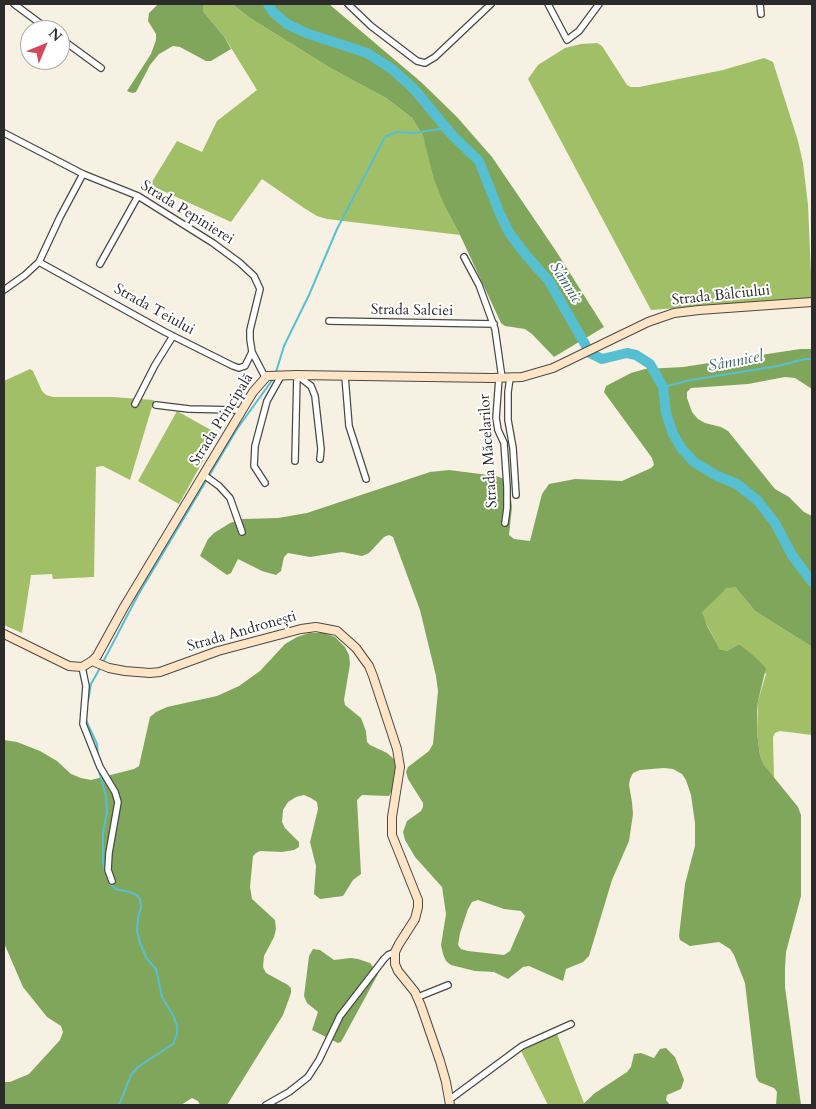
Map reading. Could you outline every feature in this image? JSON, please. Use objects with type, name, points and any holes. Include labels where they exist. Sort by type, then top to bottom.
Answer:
[{"type":"main road","name":"Strada Bâlciului","points":[[574,358],[663,316],[687,311],[812,302]]},
{"type":"main road","name":"Strada Principală","points":[[97,664],[97,656],[124,607],[204,476],[238,411],[267,376],[504,378],[544,372],[574,358]]},
{"type":"main road","name":"Strada Andronești","points":[[97,664],[138,673],[160,672],[225,649],[316,626],[337,631],[350,641],[363,656],[373,676],[397,749],[400,767],[392,817],[392,835],[416,894],[418,907],[415,919],[398,944],[395,952]]},
{"type":"main road","points":[[4,634],[69,666],[82,667],[97,664]]},
{"type":"main road","points":[[395,952],[395,964],[398,971],[418,997],[440,1061],[449,1103]]},
{"type":"street","points":[[14,4],[36,20]]},
{"type":"street","points":[[348,4],[371,26],[417,61],[425,63],[435,58],[491,4]]},
{"type":"street","points":[[548,4],[567,40],[579,32],[599,4]]},
{"type":"street","points":[[760,4],[760,14]]},
{"type":"street","points":[[70,45],[101,68]]},
{"type":"street","name":"Strada Pepinierei","points":[[4,133],[83,174],[138,196],[233,257],[257,280],[260,289],[250,330],[252,352],[267,376]]},
{"type":"street","points":[[4,290],[39,262],[83,174]]},
{"type":"street","points":[[100,264],[138,196]]},
{"type":"street","points":[[464,257],[479,284],[494,324],[508,392],[508,420],[513,448],[516,495]]},
{"type":"street","name":"Strada Teiului","points":[[39,262],[173,336],[239,368],[245,366],[252,352]]},
{"type":"street","name":"Strada Salciei","points":[[329,321],[494,324]]},
{"type":"street","points":[[135,404],[155,365],[173,336]]},
{"type":"street","points":[[297,375],[311,386],[315,396],[320,459]]},
{"type":"street","points":[[295,461],[297,375]]},
{"type":"street","points":[[265,483],[254,466],[255,446],[267,401],[279,376]]},
{"type":"street","points":[[345,376],[349,426],[366,479]]},
{"type":"street","name":"Strada Măcelarilor","points":[[504,378],[496,418],[498,430],[504,443],[507,487],[505,523]]},
{"type":"street","points":[[156,405],[238,411]]},
{"type":"street","points":[[204,476],[219,486],[230,498],[242,532]]},
{"type":"street","points":[[82,667],[86,691],[83,724],[95,756],[115,792],[118,802],[109,853],[108,870],[112,881]]},
{"type":"street","points":[[266,1105],[289,1092],[308,1077],[320,1060],[340,1016],[384,959],[395,952]]},
{"type":"street","points":[[418,997],[448,985]]},
{"type":"street","points":[[449,1103],[522,1046],[571,1024]]},
{"type":"green space","points":[[158,4],[203,4],[203,11],[225,38],[231,49],[211,61],[206,61],[180,47],[173,46],[159,54],[150,65],[136,92],[129,92],[127,91],[151,54],[156,40],[156,34],[148,21],[149,13]]},
{"type":"green space","points":[[203,4],[232,4],[250,18],[332,69],[386,98],[412,118],[423,136],[445,207],[460,235],[327,219],[317,216],[304,208],[262,179],[231,222],[150,185],[177,141],[202,152],[217,121],[257,90],[225,38],[203,11]]},
{"type":"green space","points":[[232,4],[329,4],[421,82],[457,117],[492,157],[556,251],[604,327],[554,357],[525,329],[505,326],[501,323],[445,207],[434,179],[423,136],[412,118],[386,98],[332,69],[250,18]]},
{"type":"green space","points":[[597,43],[602,46],[627,85],[631,87],[723,70],[764,58],[773,62],[803,163],[808,205],[812,298],[651,310],[528,79],[538,65],[565,48]]},
{"type":"green space","points":[[800,349],[812,349],[812,389],[795,378],[785,377],[748,384],[691,388],[687,392],[692,412],[698,419],[728,431],[775,489],[789,497],[804,512],[812,516],[812,647],[755,611],[735,587],[727,588],[702,612],[707,626],[720,649],[727,651],[740,645],[766,668],[757,711],[760,755],[764,765],[798,807],[801,815],[801,896],[786,952],[785,987],[801,1105],[776,1105],[777,1092],[774,1088],[759,1082],[756,1077],[745,983],[730,949],[719,942],[690,946],[680,940],[685,884],[695,846],[695,823],[691,795],[682,774],[673,769],[664,768],[640,770],[633,773],[629,785],[633,814],[629,841],[612,880],[589,956],[583,962],[566,969],[563,981],[529,966],[523,967],[508,979],[494,972],[475,971],[451,965],[446,961],[441,945],[446,914],[442,887],[415,857],[405,840],[403,832],[407,821],[421,811],[423,807],[423,803],[408,779],[406,772],[408,767],[429,751],[433,744],[438,691],[420,610],[393,537],[389,535],[384,537],[369,553],[362,556],[342,552],[310,557],[288,553],[284,557],[281,571],[276,575],[262,571],[238,559],[231,573],[227,575],[200,556],[208,539],[230,523],[242,519],[278,518],[307,513],[430,472],[449,470],[496,476],[507,480],[512,507],[509,535],[514,539],[530,541],[542,494],[549,484],[575,479],[622,481],[654,465],[652,458],[604,392],[606,386],[631,373],[645,369],[683,367]],"holes":[[[478,900],[504,909],[521,911],[525,916],[510,951],[504,955],[461,949],[458,945],[460,933],[472,902]]]},
{"type":"green space","points":[[30,369],[33,371],[42,391],[46,395],[53,397],[112,397],[154,400],[130,480],[103,466],[96,467],[94,577],[53,579],[52,574],[31,575],[22,633],[4,625],[4,381]]},
{"type":"green space","points":[[177,411],[218,434],[179,504],[138,481]]},
{"type":"green space","points":[[731,586],[735,587],[755,611],[812,647],[812,735],[780,731],[775,733],[773,737],[774,779],[764,765],[760,755],[757,733],[758,701],[766,674],[737,645],[727,651],[720,649],[703,618],[703,609]]},
{"type":"green space","points":[[309,633],[324,633],[335,637],[345,647],[349,655],[350,664],[344,700],[345,705],[361,718],[366,731],[367,742],[387,753],[395,760],[396,766],[392,790],[389,796],[362,795],[357,800],[361,874],[353,880],[343,896],[320,899],[314,894],[316,866],[310,842],[318,809],[317,802],[311,798],[304,795],[296,797],[288,802],[283,810],[282,822],[285,828],[299,842],[299,847],[282,852],[260,851],[253,856],[250,887],[252,899],[275,920],[276,929],[264,956],[263,967],[266,973],[288,985],[291,988],[291,993],[283,1015],[227,1105],[200,1105],[198,1101],[192,1098],[181,1105],[4,1105],[4,1082],[10,1082],[29,1074],[60,1040],[63,1032],[61,1026],[47,1017],[23,987],[4,943],[4,740],[17,742],[40,751],[57,761],[71,774],[81,778],[91,780],[134,769],[139,766],[150,717],[156,712],[167,707],[217,696],[239,686],[260,671],[285,644]]},
{"type":"green space","points":[[313,949],[320,950],[334,960],[351,958],[370,963],[378,974],[341,1042],[338,1043],[312,1030],[318,1012],[307,1003],[304,996],[309,956]]},
{"type":"green space","points":[[557,1034],[584,1103],[582,1105],[548,1105],[521,1051]]},
{"type":"green space","points":[[666,1048],[675,1057],[684,1080],[681,1089],[667,1095],[666,1100],[670,1105],[582,1105],[595,1093],[627,1072],[631,1067],[634,1054],[641,1053],[654,1058],[660,1049]]},
{"type":"waterway","name":"Sâmnic","points":[[268,4],[273,12],[287,24],[306,33],[367,53],[392,69],[414,89],[453,136],[479,161],[510,234],[549,281],[590,353],[602,359],[627,353],[636,355],[650,364],[663,387],[666,413],[673,434],[682,449],[694,462],[717,476],[737,484],[758,501],[775,523],[792,555],[812,582]]},
{"type":"waterway","points":[[276,372],[284,346],[309,295],[337,229],[385,137],[396,132],[414,133],[446,128]]},
{"type":"waterway","name":"Sâmnicel","points":[[663,387],[691,380],[812,359]]},
{"type":"waterway","points":[[102,664],[138,595],[237,429],[273,379]]},
{"type":"waterway","points":[[88,701],[91,684],[100,668]]},
{"type":"waterway","points":[[85,718],[97,744],[98,756]]},
{"type":"waterway","points":[[98,768],[106,796],[107,812],[103,832],[103,863],[106,873],[110,884],[116,889],[137,895],[140,899],[141,907],[137,931],[140,943],[147,959],[156,969],[162,997],[173,1015],[177,1026],[177,1034],[173,1044],[138,1067],[131,1075],[119,1105]]}]
